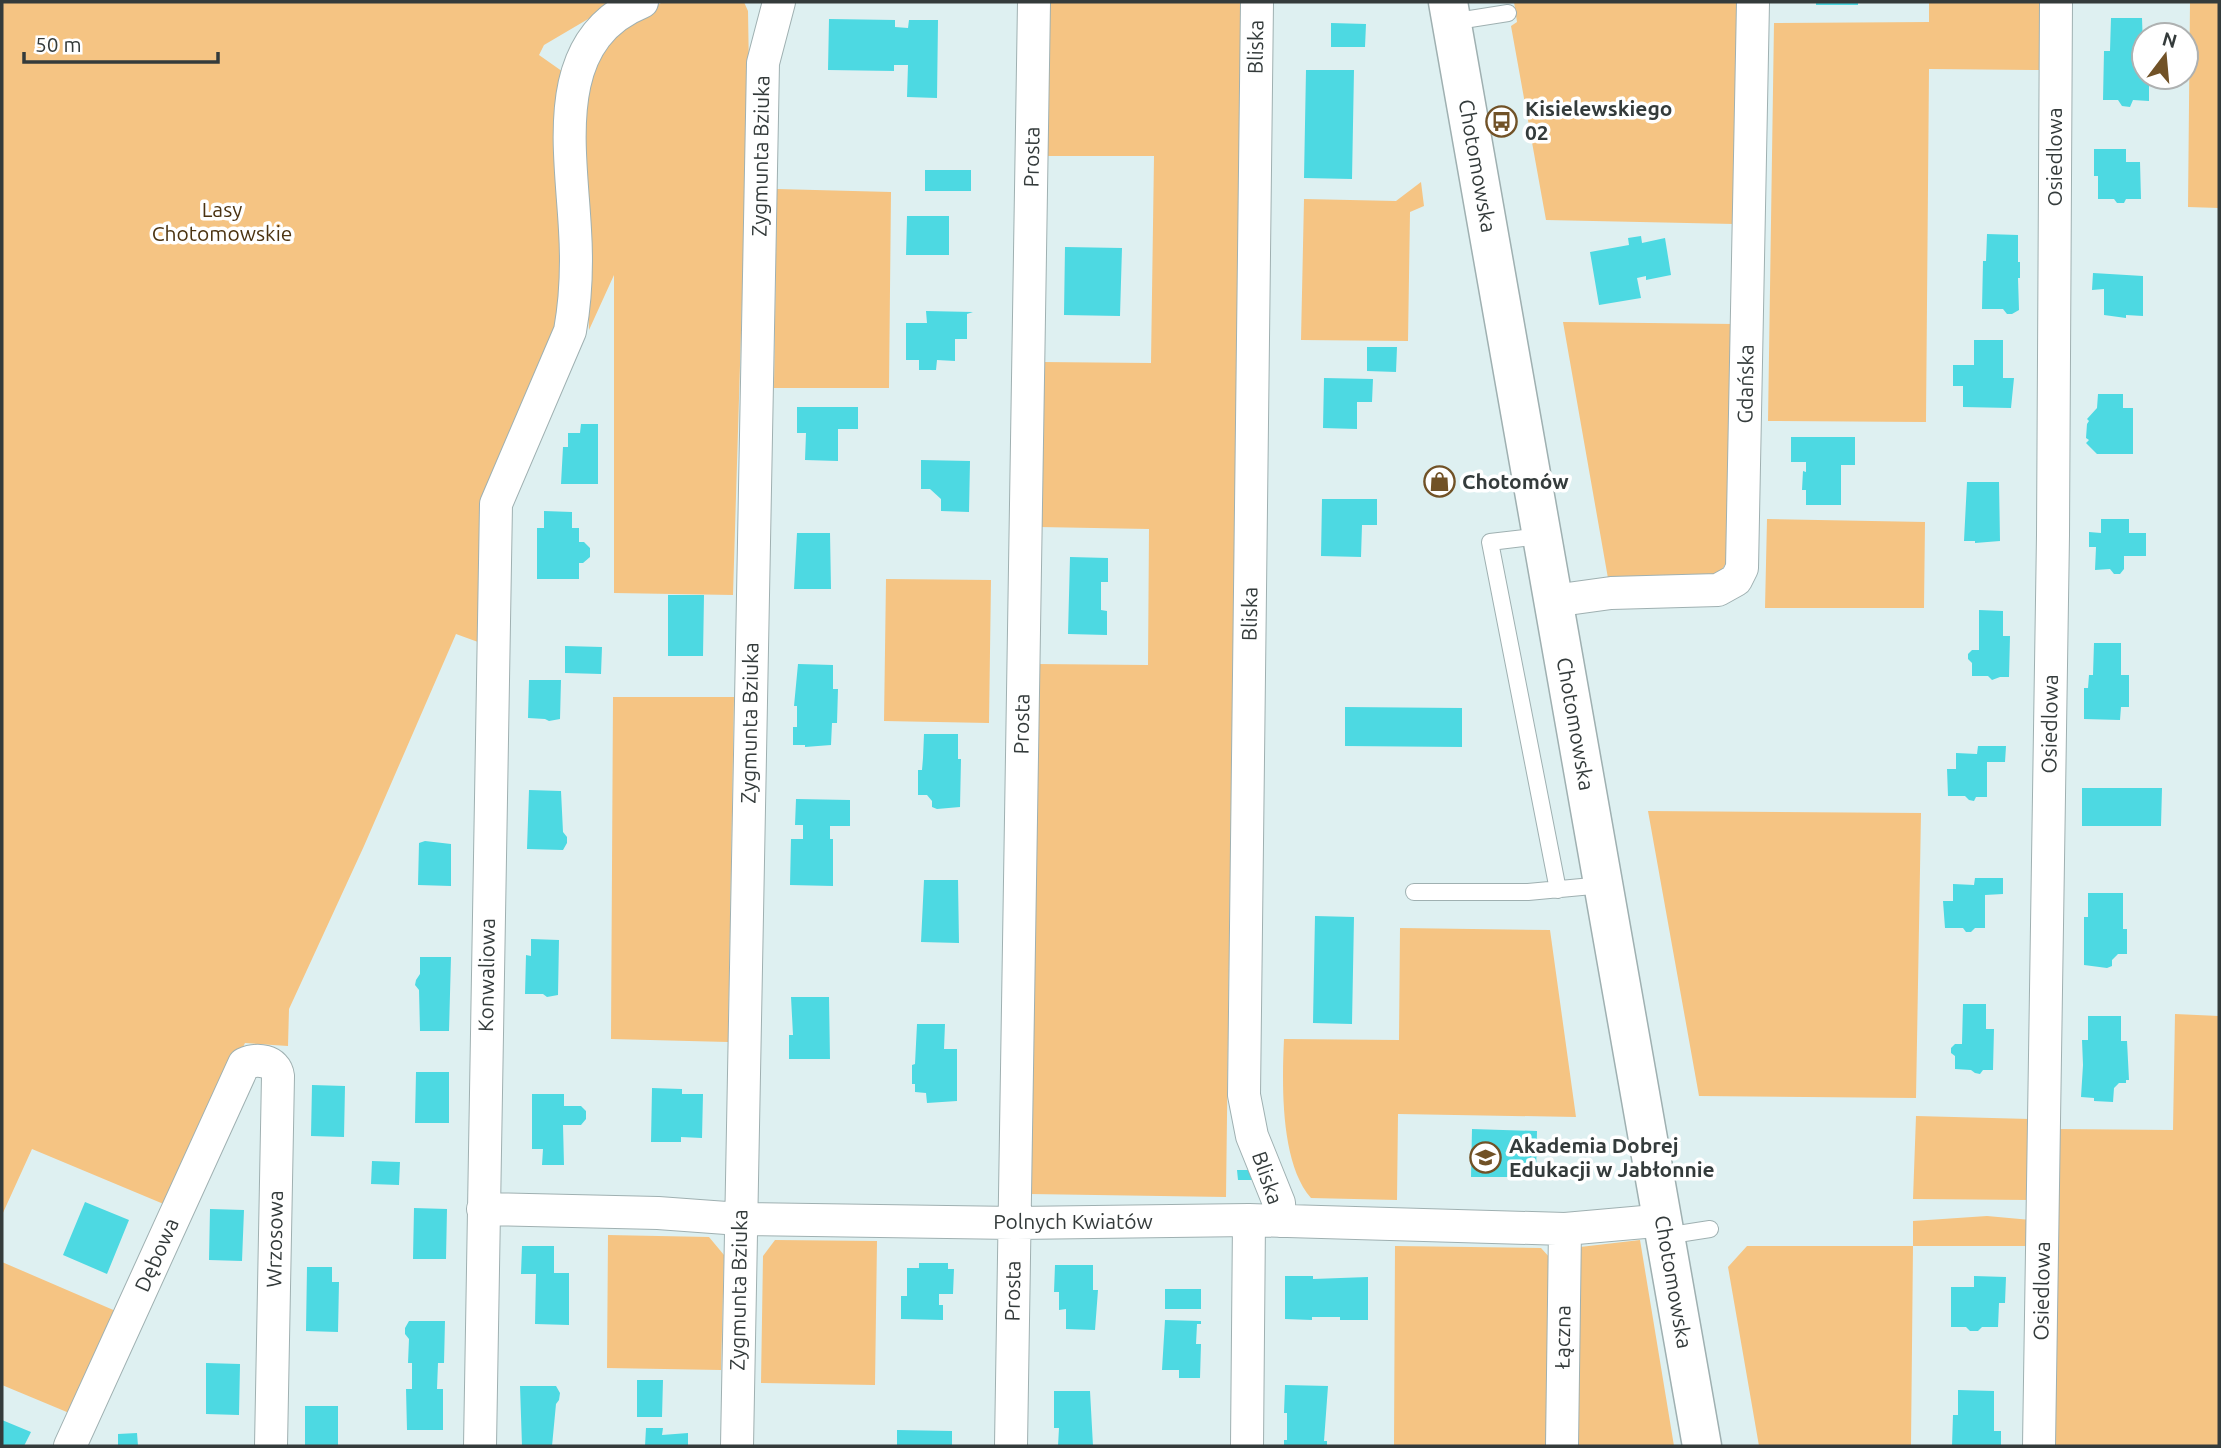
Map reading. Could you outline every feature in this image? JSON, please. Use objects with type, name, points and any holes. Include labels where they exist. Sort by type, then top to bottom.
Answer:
[{"type":"street","name":"Konwaliowa","points":[[480,1446],[496,503],[570,331],[575,307],[575,232],[569,141],[577,72],[586,51],[599,33],[622,13],[642,2]]},
{"type":"street","name":"Zygmunta Bziuka","points":[[737,1446],[763,63],[779,2]]},
{"type":"street","name":"Prosta","points":[[1011,1446],[1034,2]]},
{"type":"street","name":"Bliska","points":[[1256,2],[1244,1095],[1252,1136],[1279,1203],[1280,1221]]},
{"type":"street","name":"Gdańska","points":[[1553,601],[1611,593],[1717,590],[1736,580],[1742,568],[1753,2]]},
{"type":"street","name":"Osiedlowa","points":[[2039,1446],[2053,522],[2056,2]]},
{"type":"street","name":"Chotomowska","points":[[1449,12],[1702,1446]]},
{"type":"street","name":"Wrzosowa","points":[[244,1064],[254,1060],[271,1063],[276,1066],[278,1076],[271,1446]]},
{"type":"street","name":"Dębowa","points":[[70,1446],[244,1064]]},
{"type":"street","name":"Polnych Kwiatów","points":[[483,1209],[658,1213],[740,1219],[1014,1223],[1249,1220],[1565,1229],[1644,1222],[1664,1227]]},
{"type":"street","name":"Bliska","points":[[1247,1446],[1249,1220]]},
{"type":"street","name":"Łączna","points":[[1562,1446],[1565,1229]]},
{"type":"lane","points":[[1449,12],[1508,13]]},
{"type":"lane","points":[[1541,536],[1490,542],[1558,890]]},
{"type":"lane","points":[[1415,892],[1528,892],[1602,885]]},
{"type":"lane","points":[[1664,1227],[1710,1228]]},
{"type":"green space","name":"Lasy Chotomowskie","points":[[2,2],[617,2],[544,45],[539,55],[566,74],[562,307],[491,493],[478,642],[456,634],[364,846],[289,1009],[288,1046],[245,1043],[166,1205],[32,1149],[2,1215]]},
{"type":"green space","points":[[744,2],[748,11],[749,71],[733,595],[614,593],[614,275],[589,330],[581,108],[592,61],[623,26],[661,3]]},
{"type":"green space","points":[[1047,2],[1241,2],[1226,1197],[1030,1194],[1037,664],[1148,665],[1149,529],[1039,527],[1042,362],[1151,363],[1154,156],[1045,156]]},
{"type":"green space","points":[[1514,2],[1738,2],[1734,224],[1546,220],[1511,26],[1517,22]]},
{"type":"green space","points":[[1929,2],[2047,2],[2045,70],[1929,69],[1926,422],[1768,421],[1774,23],[1929,22]]},
{"type":"green space","points":[[2190,2],[2219,2],[2219,208],[2188,207],[2189,91],[2200,91],[2200,21],[2190,21]]},
{"type":"green space","points":[[1421,182],[1424,206],[1410,212],[1408,341],[1301,340],[1304,199],[1396,201]]},
{"type":"green space","points":[[777,189],[891,192],[889,388],[774,388]]},
{"type":"green space","points":[[1563,322],[1734,324],[1726,563],[1712,580],[1609,584]]},
{"type":"green space","points":[[1767,519],[1925,522],[1924,608],[1765,608]]},
{"type":"green space","points":[[886,579],[991,580],[989,723],[884,721]]},
{"type":"green space","points":[[613,697],[734,697],[728,1042],[611,1039]]},
{"type":"green space","points":[[1648,811],[1921,813],[1916,1098],[1699,1096]]},
{"type":"green space","points":[[1400,928],[1550,930],[1576,1117],[1398,1114],[1397,1200],[1311,1198],[1293,1165],[1288,1144],[1283,1099],[1284,1039],[1399,1040]]},
{"type":"green space","points":[[2175,1014],[2219,1016],[2219,1446],[2050,1446],[2054,1129],[2173,1130]]},
{"type":"green space","points":[[1916,1116],[2030,1119],[2030,1200],[1913,1199]]},
{"type":"green space","points":[[1987,1216],[2031,1220],[2031,1246],[1913,1246],[1913,1221]]},
{"type":"green space","points":[[608,1235],[709,1237],[724,1255],[721,1370],[607,1368]]},
{"type":"green space","points":[[775,1240],[877,1241],[875,1385],[761,1383],[763,1256]]},
{"type":"green space","points":[[1640,1240],[1674,1446],[1577,1446],[1580,1247]]},
{"type":"green space","points":[[1395,1246],[1541,1248],[1551,1259],[1549,1446],[1394,1446]]},
{"type":"green space","points":[[1747,1246],[1913,1246],[1911,1446],[1759,1446],[1728,1267]]},
{"type":"green space","points":[[2,1262],[118,1312],[74,1415],[2,1385]]},
{"type":"building","points":[[1816,2],[1858,2],[1858,5],[1816,5]]},
{"type":"building","points":[[2111,18],[2142,18],[2142,21],[2130,21],[2130,91],[2149,91],[2149,101],[2133,100],[2130,107],[2122,106],[2118,100],[2103,100],[2104,51],[2110,51]]},
{"type":"building","points":[[829,19],[895,20],[895,27],[908,28],[909,20],[938,20],[937,98],[907,97],[908,65],[894,65],[894,71],[828,70]]},
{"type":"building","points":[[1331,23],[1366,24],[1365,47],[1331,47]]},
{"type":"building","points":[[1306,70],[1354,70],[1352,179],[1304,178]]},
{"type":"building","points":[[2094,149],[2126,149],[2126,162],[2140,162],[2141,199],[2126,199],[2124,203],[2117,203],[2114,199],[2098,199],[2098,176],[2094,176]]},
{"type":"building","points":[[925,170],[971,170],[971,191],[925,191]]},
{"type":"building","points":[[907,216],[949,216],[949,255],[906,255]]},
{"type":"building","points":[[1987,234],[2018,235],[2019,310],[2012,314],[2007,314],[2003,309],[1982,309],[1983,261],[1986,261]]},
{"type":"building","points":[[1641,236],[1642,243],[1665,238],[1671,275],[1646,280],[1646,276],[1637,278],[1641,298],[1599,305],[1590,252],[1629,245],[1628,238]]},
{"type":"building","points":[[1065,247],[1122,248],[1120,316],[1064,315]]},
{"type":"building","points":[[2093,273],[2143,276],[2143,316],[2126,315],[2126,318],[2104,315],[2104,289],[2092,290]]},
{"type":"building","points":[[926,311],[973,312],[967,314],[967,339],[955,339],[955,361],[937,360],[936,370],[919,370],[919,360],[906,360],[906,323],[927,323]]},
{"type":"building","points":[[1974,340],[2003,340],[2003,378],[2014,378],[2011,408],[1963,407],[1963,386],[1953,386],[1953,365],[1974,365]]},
{"type":"building","points":[[1367,347],[1397,347],[1396,372],[1367,371]]},
{"type":"building","points":[[1324,378],[1373,379],[1372,402],[1357,402],[1357,429],[1323,428]]},
{"type":"building","points":[[2098,394],[2123,394],[2123,408],[2133,408],[2133,454],[2097,454],[2086,443],[2089,440],[2086,438],[2089,421],[2087,419],[2097,408]]},
{"type":"building","points":[[797,407],[858,407],[858,429],[838,429],[838,461],[805,460],[806,433],[797,433]]},
{"type":"building","points":[[581,424],[598,424],[598,484],[561,484],[563,447],[568,447],[568,433],[580,433]]},
{"type":"building","points":[[1791,437],[1855,437],[1855,465],[1841,465],[1841,505],[1806,505],[1806,490],[1802,490],[1806,462],[1791,462]]},
{"type":"building","points":[[921,460],[970,461],[969,512],[941,511],[941,499],[930,489],[921,489]]},
{"type":"building","points":[[1967,482],[1999,482],[2000,541],[1964,541]]},
{"type":"building","points":[[1322,499],[1377,499],[1377,525],[1362,525],[1361,557],[1321,556]]},
{"type":"building","points":[[544,511],[572,512],[572,528],[579,528],[579,542],[584,542],[590,548],[590,557],[579,563],[579,579],[537,579],[537,528],[544,528]]},
{"type":"building","points":[[2101,519],[2129,519],[2129,533],[2146,533],[2146,556],[2124,556],[2124,569],[2120,574],[2114,574],[2110,569],[2095,570],[2096,547],[2089,547],[2089,532],[2101,533]]},
{"type":"building","points":[[797,533],[830,533],[831,589],[794,589]]},
{"type":"building","points":[[1070,557],[1108,558],[1108,582],[1101,582],[1101,610],[1107,611],[1107,635],[1068,634]]},
{"type":"building","points":[[668,595],[704,595],[703,656],[668,656]]},
{"type":"building","points":[[1979,610],[2003,611],[2003,636],[2010,636],[2009,677],[1992,680],[1988,676],[1972,676],[1972,663],[1968,654],[1972,650],[1979,650]]},
{"type":"building","points":[[2094,643],[2121,643],[2121,675],[2129,675],[2129,707],[2121,707],[2120,720],[2084,719],[2084,688],[2088,688],[2089,675],[2093,675]]},
{"type":"building","points":[[565,646],[602,647],[601,674],[565,673]]},
{"type":"building","points":[[798,664],[833,665],[833,689],[838,689],[837,723],[832,723],[831,745],[793,745],[793,727],[797,727],[797,706],[794,706]]},
{"type":"building","points":[[529,680],[561,680],[560,719],[549,721],[528,718]]},
{"type":"building","points":[[1345,707],[1462,708],[1462,747],[1345,746]]},
{"type":"building","points":[[924,734],[958,734],[958,759],[961,759],[960,807],[937,809],[932,807],[932,801],[927,795],[918,795],[918,770],[922,770]]},
{"type":"building","points":[[1978,746],[2006,746],[2005,762],[1987,762],[1987,797],[1976,797],[1974,801],[1965,796],[1948,796],[1947,769],[1956,769],[1956,753],[1977,754]]},
{"type":"building","points":[[2082,788],[2162,788],[2161,826],[2082,826]]},
{"type":"building","points":[[529,790],[561,791],[563,832],[567,837],[563,850],[527,849]]},
{"type":"building","points":[[796,799],[850,800],[850,826],[830,826],[830,839],[833,839],[833,886],[790,885],[791,839],[803,839],[803,825],[795,825]]},
{"type":"building","points":[[425,841],[451,844],[451,886],[418,885],[419,843]]},
{"type":"building","points":[[1975,878],[2003,878],[2003,894],[1985,895],[1985,928],[1966,932],[1963,928],[1945,928],[1943,901],[1953,901],[1953,884],[1974,885]]},
{"type":"building","points":[[924,880],[958,880],[959,943],[921,942]]},
{"type":"building","points":[[2088,893],[2123,893],[2123,929],[2127,929],[2127,954],[2118,954],[2112,960],[2112,966],[2107,968],[2084,965],[2084,917],[2088,917]]},
{"type":"building","points":[[1315,916],[1354,917],[1352,1024],[1313,1023]]},
{"type":"building","points":[[531,939],[559,940],[558,995],[547,997],[543,994],[525,994],[526,955],[531,956]]},
{"type":"building","points":[[420,957],[451,957],[449,1031],[420,1031],[419,990],[415,985],[420,974]]},
{"type":"building","points":[[791,997],[829,997],[830,1059],[789,1059],[789,1035],[793,1035]]},
{"type":"building","points":[[1963,1004],[1986,1004],[1986,1029],[1994,1029],[1993,1070],[1983,1070],[1980,1074],[1971,1070],[1955,1069],[1955,1056],[1951,1053],[1951,1048],[1955,1044],[1962,1044]]},
{"type":"building","points":[[2088,1016],[2121,1016],[2121,1041],[2127,1041],[2129,1080],[2114,1088],[2113,1102],[2081,1097],[2082,1040],[2088,1040]]},
{"type":"building","points":[[917,1024],[945,1024],[944,1049],[957,1049],[957,1101],[927,1103],[926,1093],[915,1092],[912,1065],[915,1064]]},
{"type":"building","points":[[416,1072],[449,1072],[449,1123],[415,1123]]},
{"type":"building","points":[[312,1085],[345,1086],[344,1137],[311,1136]]},
{"type":"building","points":[[652,1088],[682,1089],[682,1094],[703,1094],[702,1138],[681,1137],[681,1142],[651,1142]]},
{"type":"building","points":[[532,1094],[564,1094],[564,1106],[581,1106],[586,1111],[586,1119],[581,1125],[563,1125],[564,1165],[542,1165],[543,1149],[532,1149]]},
{"type":"building","points":[[1472,1129],[1537,1131],[1536,1177],[1471,1177]]},
{"type":"building","points":[[372,1161],[400,1162],[399,1185],[371,1184]]},
{"type":"building","points":[[1237,1170],[1253,1170],[1254,1180],[1238,1180]]},
{"type":"building","points":[[85,1202],[129,1220],[107,1274],[63,1255]]},
{"type":"building","points":[[414,1208],[447,1209],[446,1259],[413,1259]]},
{"type":"building","points":[[210,1209],[244,1210],[242,1261],[209,1260]]},
{"type":"building","points":[[522,1246],[554,1246],[554,1273],[569,1273],[569,1325],[535,1324],[536,1274],[521,1274]]},
{"type":"building","points":[[919,1263],[948,1263],[948,1269],[954,1269],[953,1294],[939,1294],[939,1305],[943,1305],[943,1320],[901,1319],[901,1296],[907,1296],[907,1268],[919,1268]]},
{"type":"building","points":[[1055,1265],[1093,1265],[1093,1290],[1098,1290],[1095,1330],[1066,1329],[1066,1309],[1059,1310],[1059,1292],[1054,1292]]},
{"type":"building","points":[[307,1267],[332,1267],[332,1282],[339,1282],[338,1332],[306,1331]]},
{"type":"building","points":[[1285,1276],[1313,1276],[1313,1279],[1368,1277],[1368,1320],[1340,1320],[1340,1317],[1285,1319]]},
{"type":"building","points":[[1974,1276],[2006,1277],[2005,1303],[1999,1303],[1998,1327],[1982,1327],[1978,1331],[1970,1331],[1966,1327],[1951,1327],[1951,1287],[1974,1287]]},
{"type":"building","points":[[1165,1289],[1201,1289],[1201,1309],[1165,1309]]},
{"type":"building","points":[[1165,1320],[1201,1321],[1201,1324],[1197,1324],[1196,1344],[1201,1344],[1200,1378],[1179,1378],[1179,1370],[1162,1370]]},
{"type":"building","points":[[409,1321],[445,1321],[444,1363],[438,1363],[437,1389],[443,1389],[443,1430],[407,1430],[406,1389],[412,1389],[412,1363],[408,1363],[409,1339],[405,1334]]},
{"type":"building","points":[[206,1363],[240,1364],[239,1415],[206,1414]]},
{"type":"building","points":[[637,1380],[663,1380],[662,1417],[637,1417]]},
{"type":"building","points":[[1285,1385],[1328,1386],[1324,1441],[1327,1441],[1327,1446],[1284,1446],[1284,1440],[1287,1440]]},
{"type":"building","points":[[520,1386],[556,1386],[560,1393],[556,1404],[552,1446],[522,1446]]},
{"type":"building","points":[[1958,1390],[1994,1391],[1994,1431],[2001,1431],[2001,1446],[1952,1446],[1953,1415],[1958,1415]]},
{"type":"building","points":[[1054,1391],[1090,1391],[1093,1446],[1058,1446],[1059,1428],[1054,1428]]},
{"type":"building","points":[[305,1406],[338,1406],[338,1446],[305,1446]]},
{"type":"building","points":[[2,1420],[31,1432],[24,1446],[2,1446]]},
{"type":"building","points":[[646,1428],[663,1428],[662,1435],[688,1433],[688,1446],[645,1446]]},
{"type":"building","points":[[897,1430],[952,1431],[952,1446],[897,1446]]},
{"type":"building","points":[[137,1433],[138,1446],[118,1446],[118,1434]]},
{"type":"place","name":"Kisielewskiego 02","points":[[1502,121]]},
{"type":"place","name":"Chotomów","points":[[1439,482]]},
{"type":"place","name":"Akademia Dobrej Edukacji w Jabłonnie","points":[[1486,1158]]}]
